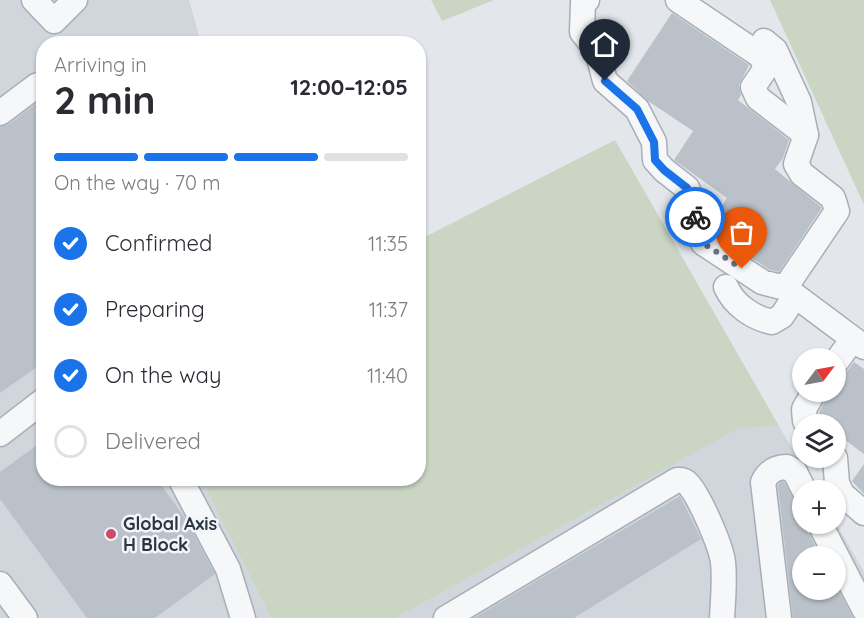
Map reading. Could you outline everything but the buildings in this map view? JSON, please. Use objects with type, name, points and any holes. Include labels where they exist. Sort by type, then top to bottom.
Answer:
[{"type":"street","points":[[34,0],[54,21],[75,0]]},
{"type":"street","points":[[587,0],[583,3],[582,32],[597,50],[605,81],[637,109],[654,142],[655,160],[687,188],[693,201],[695,222],[703,243],[762,282],[790,292],[858,343],[846,353]]},
{"type":"street","points":[[678,0],[761,56],[766,68],[753,87],[758,98],[806,135]]},
{"type":"street","points":[[726,287],[731,299],[760,320],[772,322],[782,316],[790,292],[837,211],[833,198],[802,174],[796,164],[806,135],[799,102],[775,50],[741,23]]},
{"type":"street","points":[[0,112],[36,86]]},
{"type":"street","points":[[0,434],[36,406]]},
{"type":"street","points":[[779,618],[763,482],[770,472],[787,467],[795,472],[799,480]]},
{"type":"street","points":[[836,468],[837,483],[842,494],[864,513]]},
{"type":"street","points":[[446,618],[677,480],[682,480],[687,484],[702,509],[723,559],[722,618]]},
{"type":"street","points":[[184,486],[228,568],[243,618]]},
{"type":"street","points":[[825,534],[864,609]]},
{"type":"street","points":[[0,584],[25,618]]},
{"type":"shaded area","points":[[0,0],[189,0],[199,36],[36,36],[36,486],[205,486],[271,618],[0,618]]},
{"type":"shaded area","points":[[779,426],[792,448],[792,468],[804,468],[811,480],[792,480],[792,534],[842,534],[864,572],[864,618],[396,618],[739,427]]},
{"type":"green space","points":[[431,0],[494,0],[442,21]]},
{"type":"green space","points":[[770,0],[864,0],[864,205]]},
{"type":"green space","points":[[615,140],[779,426],[739,428],[396,618],[271,618],[205,486],[426,486],[426,236]]},
{"type":"way so far","points":[[695,217],[703,243],[742,269]]},
{"type":"place","name":"Global Axis H Block","points":[[111,534]]},
{"type":"route","points":[[605,81],[637,109],[654,142],[655,160],[687,188],[693,201],[695,217]]}]
